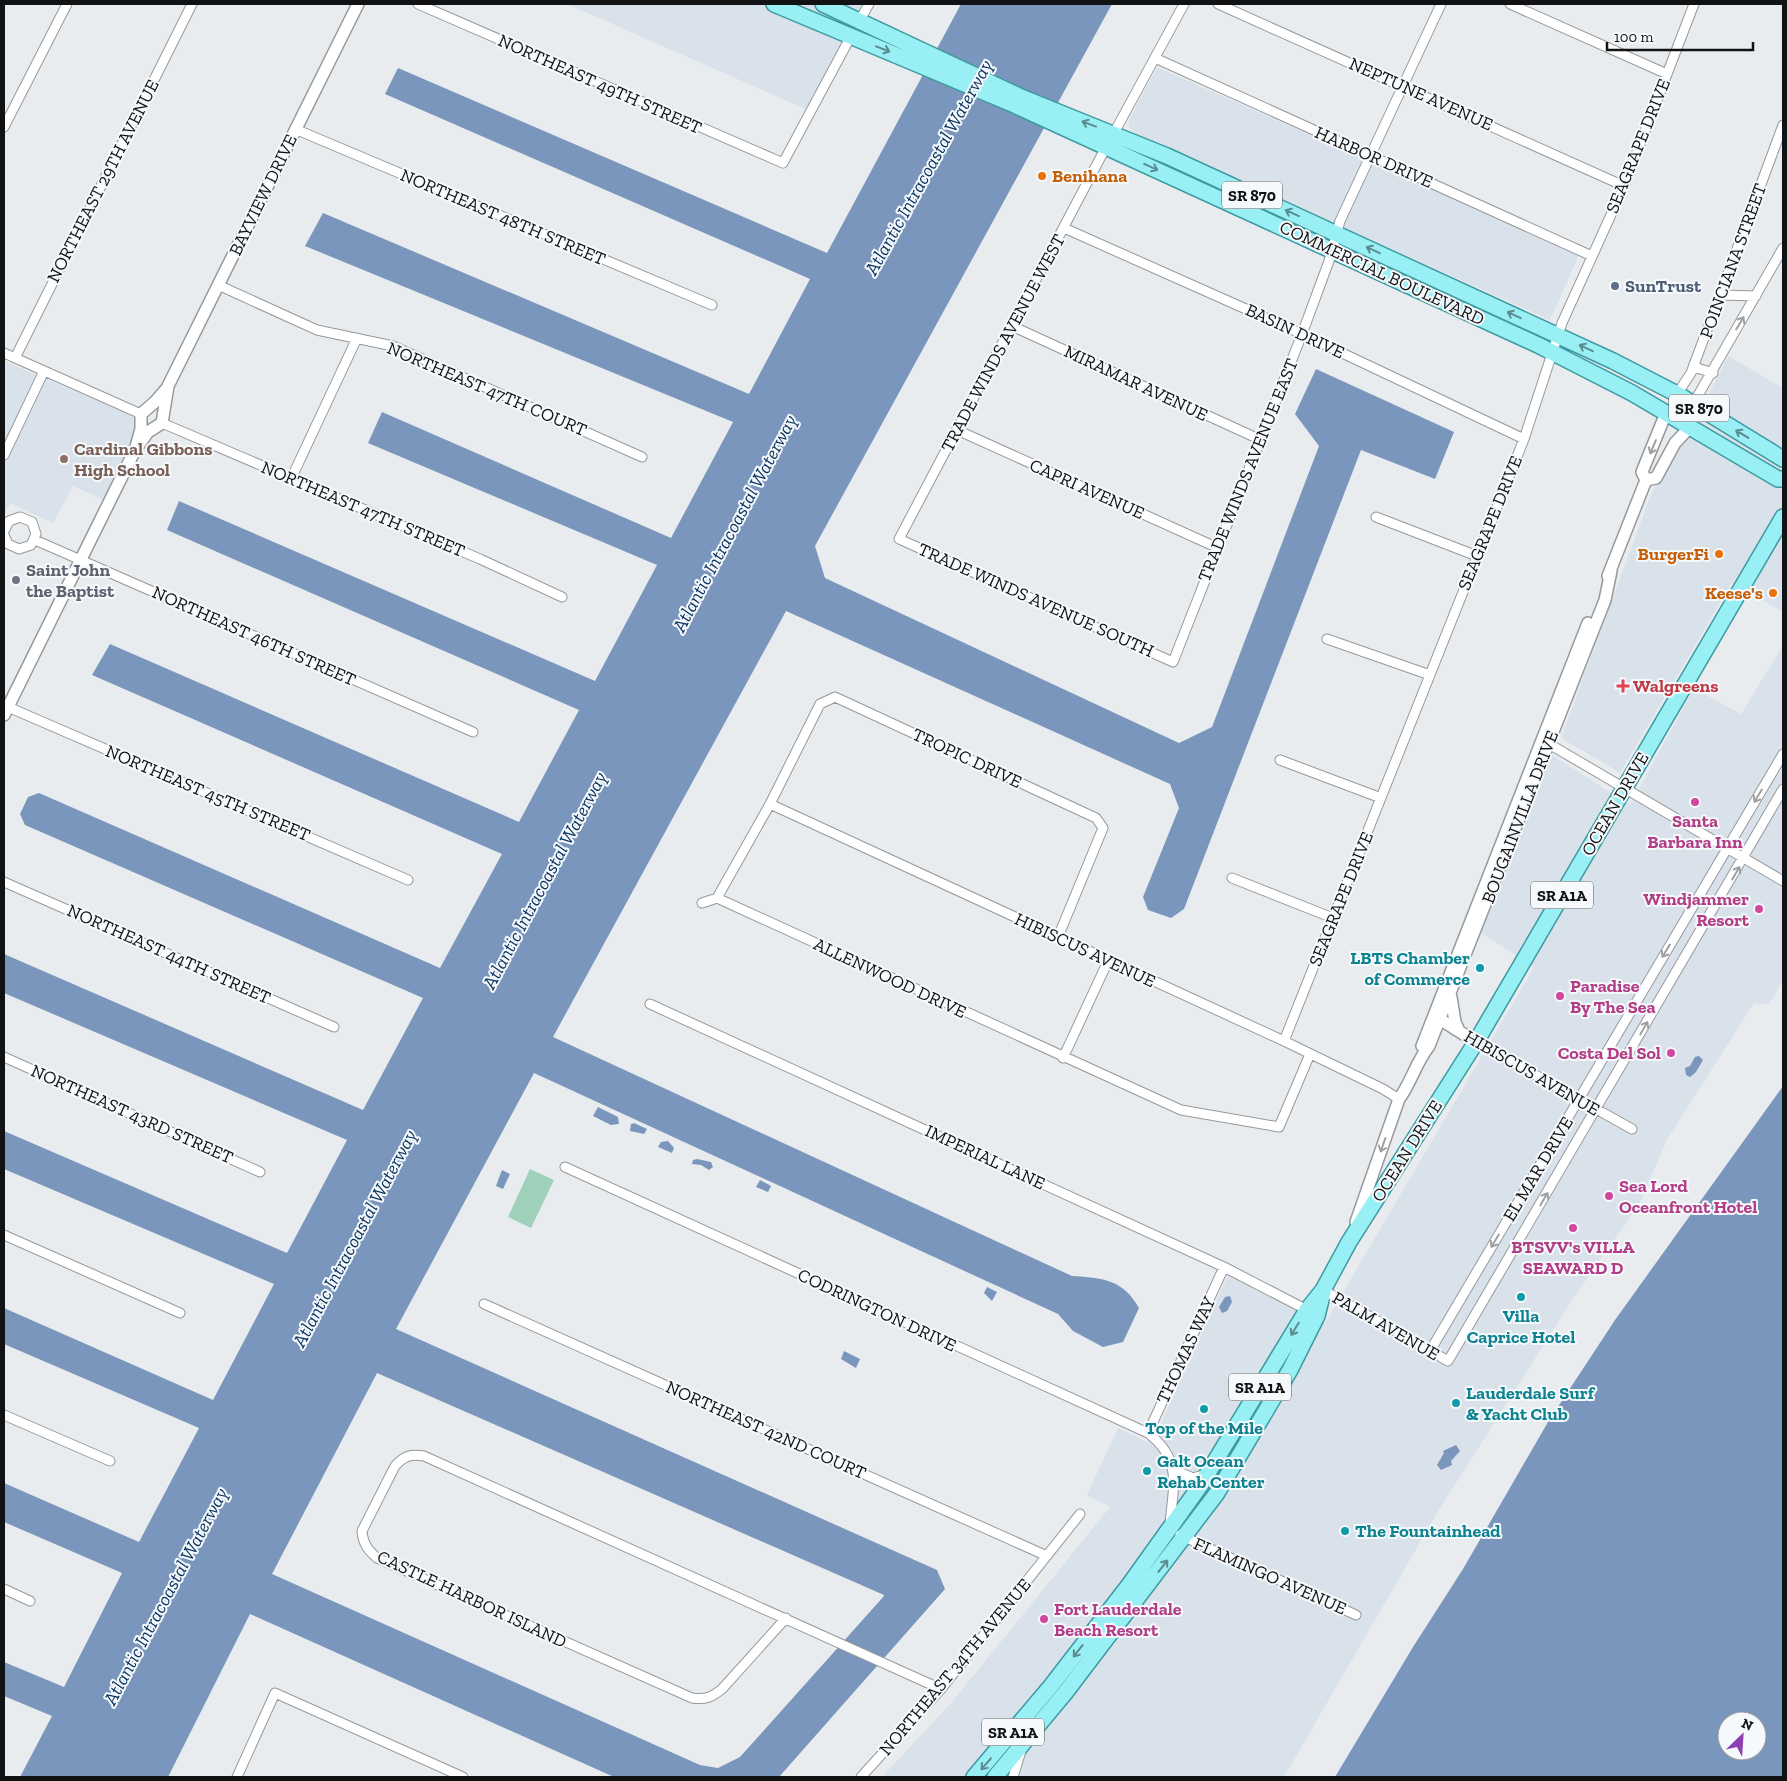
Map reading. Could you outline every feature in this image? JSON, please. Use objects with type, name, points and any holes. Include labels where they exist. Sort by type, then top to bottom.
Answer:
[{"type":"main road","name":"SR 870","points":[[774,4],[823,26],[918,56]]},
{"type":"main road","name":"SR 870","points":[[823,4],[860,20],[918,56]]},
{"type":"main road","points":[[823,26],[853,25],[860,20]]},
{"type":"main road","name":"COMMERCIAL BOULEVARD","points":[[918,56],[1061,120],[1106,147],[1554,353],[1603,377],[1778,479],[1783,479]]},
{"type":"main road","name":"COMMERCIAL BOULEVARD","points":[[1061,120],[1114,134],[1132,141],[1558,335],[1677,394],[1783,459]]},
{"type":"main road","points":[[1106,147],[1115,143],[1132,141]]},
{"type":"main road","points":[[1666,413],[1680,412],[1693,404]]},
{"type":"main road","name":"OCEAN DRIVE","points":[[1349,1242],[1476,1042],[1783,517]]},
{"type":"main road","name":"SR A1A","points":[[995,1777],[1184,1538],[1236,1465],[1290,1370],[1312,1313],[1349,1242]]},
{"type":"main road","name":"SR A1A","points":[[974,1777],[1057,1678],[1130,1585],[1209,1473],[1312,1313]]},
{"type":"street","points":[[4,127],[67,4]]},
{"type":"street","name":"NORTHEAST 29TH AVENUE","points":[[14,358],[192,4]]},
{"type":"street","name":"BAYVIEW DRIVE","points":[[6,711],[135,450],[148,432],[160,421],[168,386],[358,4]]},
{"type":"street","name":"NORTHEAST 49TH STREET","points":[[418,4],[783,163],[851,36]]},
{"type":"street","points":[[860,20],[869,4]]},
{"type":"street","points":[[1114,134],[1184,4]]},
{"type":"street","name":"NEPTUNE AVENUE","points":[[1218,4],[1624,186]]},
{"type":"street","points":[[1370,155],[1440,4]]},
{"type":"street","points":[[1510,4],[1667,74]]},
{"type":"street","name":"SEAGRAPE DRIVE","points":[[1284,1041],[1524,439],[1554,353],[1558,335],[1624,186],[1694,4]]},
{"type":"street","name":"HARBOR DRIVE","points":[[1155,58],[1592,256]]},
{"type":"street","name":"POINCIANA STREET","points":[[1677,394],[1694,367],[1783,125]]},
{"type":"street","name":"NORTHEAST 48TH STREET","points":[[295,129],[712,304]]},
{"type":"street","name":"TRADE WINDS AVENUE WEST","points":[[899,539],[1106,147]]},
{"type":"street","name":"TRADE WINDS AVENUE EAST","points":[[1173,662],[1302,334],[1337,233],[1370,155]]},
{"type":"street","name":"BASIN DRIVE","points":[[1064,228],[1302,334],[1524,439]]},
{"type":"street","points":[[1693,404],[1713,373],[1724,349],[1783,248]]},
{"type":"street","name":"NORTHEAST 47TH COURT","points":[[218,285],[317,330],[393,346],[642,456]]},
{"type":"street","points":[[1721,295],[1756,296]]},
{"type":"street","name":"MIRAMAR AVENUE","points":[[1012,326],[1261,440]]},
{"type":"street","points":[[290,479],[357,338]]},
{"type":"street","points":[[4,353],[144,414],[157,408],[160,421],[147,427],[144,414]]},
{"type":"street","points":[[1694,367],[1713,373]]},
{"type":"street","points":[[4,454],[44,371]]},
{"type":"street","name":"BAYVIEW DRIVE","points":[[135,450],[144,414],[168,386]]},
{"type":"street","points":[[1646,480],[1642,472],[1666,413]]},
{"type":"street","name":"NORTHEAST 47TH STREET","points":[[160,421],[290,479],[480,559],[562,597]]},
{"type":"street","name":"BOUGAINVILLA DRIVE","points":[[1436,1016],[1451,994],[1545,742],[1578,645],[1611,571],[1646,480],[1656,478],[1675,443],[1690,427]]},
{"type":"street","name":"CAPRI AVENUE","points":[[957,430],[1218,548]]},
{"type":"street","points":[[1376,517],[1477,556]]},
{"type":"street","points":[[4,531],[8,521],[14,518],[27,518],[35,527],[35,540],[31,545],[19,549],[8,544],[4,535]]},
{"type":"street","name":"TRADE WINDS AVENUE SOUTH","points":[[899,539],[1173,662]]},
{"type":"street","name":"NORTHEAST 46TH STREET","points":[[35,540],[473,732]]},
{"type":"street","points":[[1327,639],[1430,675]]},
{"type":"street","name":"TROPIC DRIVE","points":[[770,804],[820,704],[834,697],[1069,805],[1096,818],[1103,828],[1058,937]]},
{"type":"street","name":"NORTHEAST 45TH STREET","points":[[6,711],[408,880]]},
{"type":"street","points":[[1545,742],[1783,882]]},
{"type":"street","name":"BOUGAINVILLA DRIVE","points":[[1349,1242],[1399,1099],[1406,1090],[1419,1059],[1429,1046],[1436,1016],[1545,742]]},
{"type":"street","name":"EL MAR DRIVE","points":[[1430,1351],[1783,754]]},
{"type":"street","points":[[1280,760],[1381,798]]},
{"type":"street","name":"EL MAR DRIVE","points":[[1448,1361],[1597,1110],[1783,789]]},
{"type":"street","points":[[702,903],[717,898],[770,804]]},
{"type":"street","name":"HIBISCUS AVENUE","points":[[770,804],[1284,1041],[1383,1089],[1399,1099]]},
{"type":"street","points":[[1232,878],[1333,918]]},
{"type":"street","name":"NORTHEAST 44TH STREET","points":[[4,882],[334,1026]]},
{"type":"street","name":"ALLENWOOD DRIVE","points":[[717,898],[1063,1058],[1181,1110],[1279,1127],[1310,1054]]},
{"type":"street","points":[[1063,1058],[1108,961]]},
{"type":"street","points":[[1451,994],[1455,1022],[1459,1031]]},
{"type":"street","name":"IMPERIAL LANE","points":[[650,1004],[1224,1267],[1312,1313]]},
{"type":"street","name":"HIBISCUS AVENUE","points":[[1436,1016],[1476,1042],[1632,1129]]},
{"type":"street","name":"NORTHEAST 43RD STREET","points":[[4,1056],[260,1172]]},
{"type":"street","name":"CODRINGTON DRIVE","points":[[565,1167],[1148,1433],[1161,1443],[1174,1470],[1170,1527]]},
{"type":"street","points":[[4,1235],[180,1312]]},
{"type":"street","name":"THOMAS WAY","points":[[1148,1433],[1224,1267]]},
{"type":"street","name":"PALM AVENUE","points":[[1323,1290],[1448,1361]]},
{"type":"street","name":"NORTHEAST 42ND COURT","points":[[484,1304],[1047,1556]]},
{"type":"street","points":[[4,1415],[110,1461]]},
{"type":"street","name":"CASTLE HARBOR ISLAND","points":[[786,1618],[722,1689],[704,1700],[692,1698],[382,1561],[367,1550],[362,1531],[402,1458],[413,1454],[424,1456],[786,1618],[941,1689]]},
{"type":"street","points":[[1174,1470],[1193,1478],[1209,1473]]},
{"type":"street","points":[[1047,1556],[1080,1514]]},
{"type":"street","points":[[1170,1527],[1184,1538]]},
{"type":"street","name":"FLAMINGO AVENUE","points":[[1184,1538],[1356,1615]]},
{"type":"street","name":"NORTHEAST 34TH AVENUE","points":[[862,1777],[941,1689],[1047,1556]]},
{"type":"street","points":[[4,1589],[30,1601]]},
{"type":"street","points":[[237,1777],[275,1693],[463,1777]]},
{"type":"street","points":[[1013,1777],[1022,1745]]},
{"type":"shaded area","points":[[567,4],[869,4],[812,112]]},
{"type":"shaded area","points":[[1157,67],[1579,255],[1550,320],[1134,133],[1129,127],[1129,120]]},
{"type":"shaded area","points":[[1728,356],[1783,388],[1783,612],[1732,583],[1620,773],[1561,738],[1652,492],[1687,437]]},
{"type":"shaded area","name":"Cardinal Gibbons High School","points":[[4,361],[133,416],[138,433],[104,500],[73,486],[53,523],[10,503],[4,515]]},
{"type":"shaded area","points":[[1783,645],[1783,981],[1769,1004],[1754,1003],[1666,1141],[1640,1203],[1574,1297],[1437,1513],[1284,1777],[882,1777],[952,1702],[1110,1507],[1087,1495],[1118,1428],[1147,1442],[1158,1430],[1228,1275],[1325,1323],[1534,967],[1478,931],[1552,755],[1630,805],[1694,688],[1741,714]]},
{"type":"green space","points":[[530,1169],[554,1180],[531,1228],[508,1217]]},
{"type":"water","name":"Atlantic Intracoastal Waterway","points":[[961,4],[1112,4],[815,546],[825,578],[1179,743],[1212,727],[1319,446],[1295,414],[1316,369],[1454,432],[1435,479],[1361,450],[1184,909],[1171,918],[1148,910],[1143,897],[1179,808],[1170,784],[786,611],[553,1037],[1072,1276],[1102,1279],[1119,1286],[1133,1298],[1139,1308],[1123,1342],[1103,1347],[1073,1331],[1058,1314],[534,1073],[396,1329],[937,1570],[945,1589],[779,1777],[614,1777],[250,1614],[168,1777],[20,1777],[52,1716],[4,1696],[4,1662],[64,1687],[122,1573],[4,1522],[4,1483],[139,1542],[199,1428],[4,1344],[4,1308],[213,1400],[274,1284],[4,1169],[4,1131],[287,1253],[347,1140],[4,993],[4,954],[363,1110],[423,998],[25,825],[20,814],[28,797],[39,793],[440,968],[502,854],[92,675],[110,644],[519,822],[579,710],[167,530],[179,501],[595,681],[657,565],[368,443],[382,412],[671,538],[733,422],[305,246],[323,213],[749,394],[810,279],[385,94],[398,68],[827,253]],"holes":[[[377,1373],[884,1595],[740,1757],[718,1768],[700,1765],[272,1574]]]},
{"type":"water","points":[[1699,1056],[1703,1060],[1696,1072],[1690,1077],[1686,1075],[1685,1068],[1690,1066],[1695,1057]]},
{"type":"water","points":[[1783,1086],[1783,1777],[1335,1777],[1413,1647],[1463,1569],[1548,1422],[1615,1320]]},
{"type":"water","points":[[598,1107],[618,1117],[619,1124],[611,1125],[593,1116]]},
{"type":"water","points":[[634,1123],[647,1129],[644,1134],[630,1131],[631,1124]]},
{"type":"water","points":[[668,1141],[674,1148],[672,1153],[658,1147],[661,1142]]},
{"type":"water","points":[[693,1160],[711,1162],[713,1167],[709,1170],[701,1165],[692,1164]]},
{"type":"water","points":[[502,1170],[510,1174],[503,1189],[496,1186]]},
{"type":"water","points":[[760,1180],[771,1186],[768,1192],[756,1187]]},
{"type":"water","points":[[987,1287],[997,1292],[992,1301],[984,1293]]},
{"type":"water","points":[[1230,1296],[1232,1302],[1227,1311],[1222,1313],[1219,1307],[1225,1297]]},
{"type":"water","points":[[844,1351],[860,1359],[856,1368],[841,1359]]},
{"type":"water","points":[[1456,1445],[1460,1451],[1451,1461],[1452,1465],[1441,1470],[1437,1465],[1444,1453],[1443,1451]]},
{"type":"place","name":"Benihana","points":[[1042,176]]},
{"type":"place","name":"SunTrust","points":[[1615,286]]},
{"type":"place","name":"Cardinal Gibbons High School","points":[[64,459]]},
{"type":"place","name":"BurgerFi","points":[[1719,554]]},
{"type":"place","name":"Saint John the Baptist","points":[[16,580]]},
{"type":"place","name":"Keese's","points":[[1773,593]]},
{"type":"place","name":"Walgreens","points":[[1623,686]]},
{"type":"place","name":"Santa Barbara Inn","points":[[1695,802]]},
{"type":"place","name":"Windjammer Resort","points":[[1759,909]]},
{"type":"place","name":"LBTS Chamber of Commerce","points":[[1480,968]]},
{"type":"place","name":"Paradise By The Sea","points":[[1560,996]]},
{"type":"place","name":"Costa Del Sol","points":[[1671,1053]]},
{"type":"place","name":"Sea Lord Oceanfront Hotel","points":[[1609,1196]]},
{"type":"place","name":"BTSVV's VILLA SEAWARD D","points":[[1573,1228]]},
{"type":"place","name":"Villa Caprice Hotel","points":[[1521,1297]]},
{"type":"place","name":"Lauderdale Surf & Yacht Club","points":[[1456,1403]]},
{"type":"place","name":"Top of the Mile","points":[[1204,1409]]},
{"type":"place","name":"Galt Ocean Rehab Center","points":[[1147,1471]]},
{"type":"place","name":"The Fountainhead","points":[[1345,1531]]},
{"type":"place","name":"Fort Lauderdale Beach Resort","points":[[1044,1619]]}]
